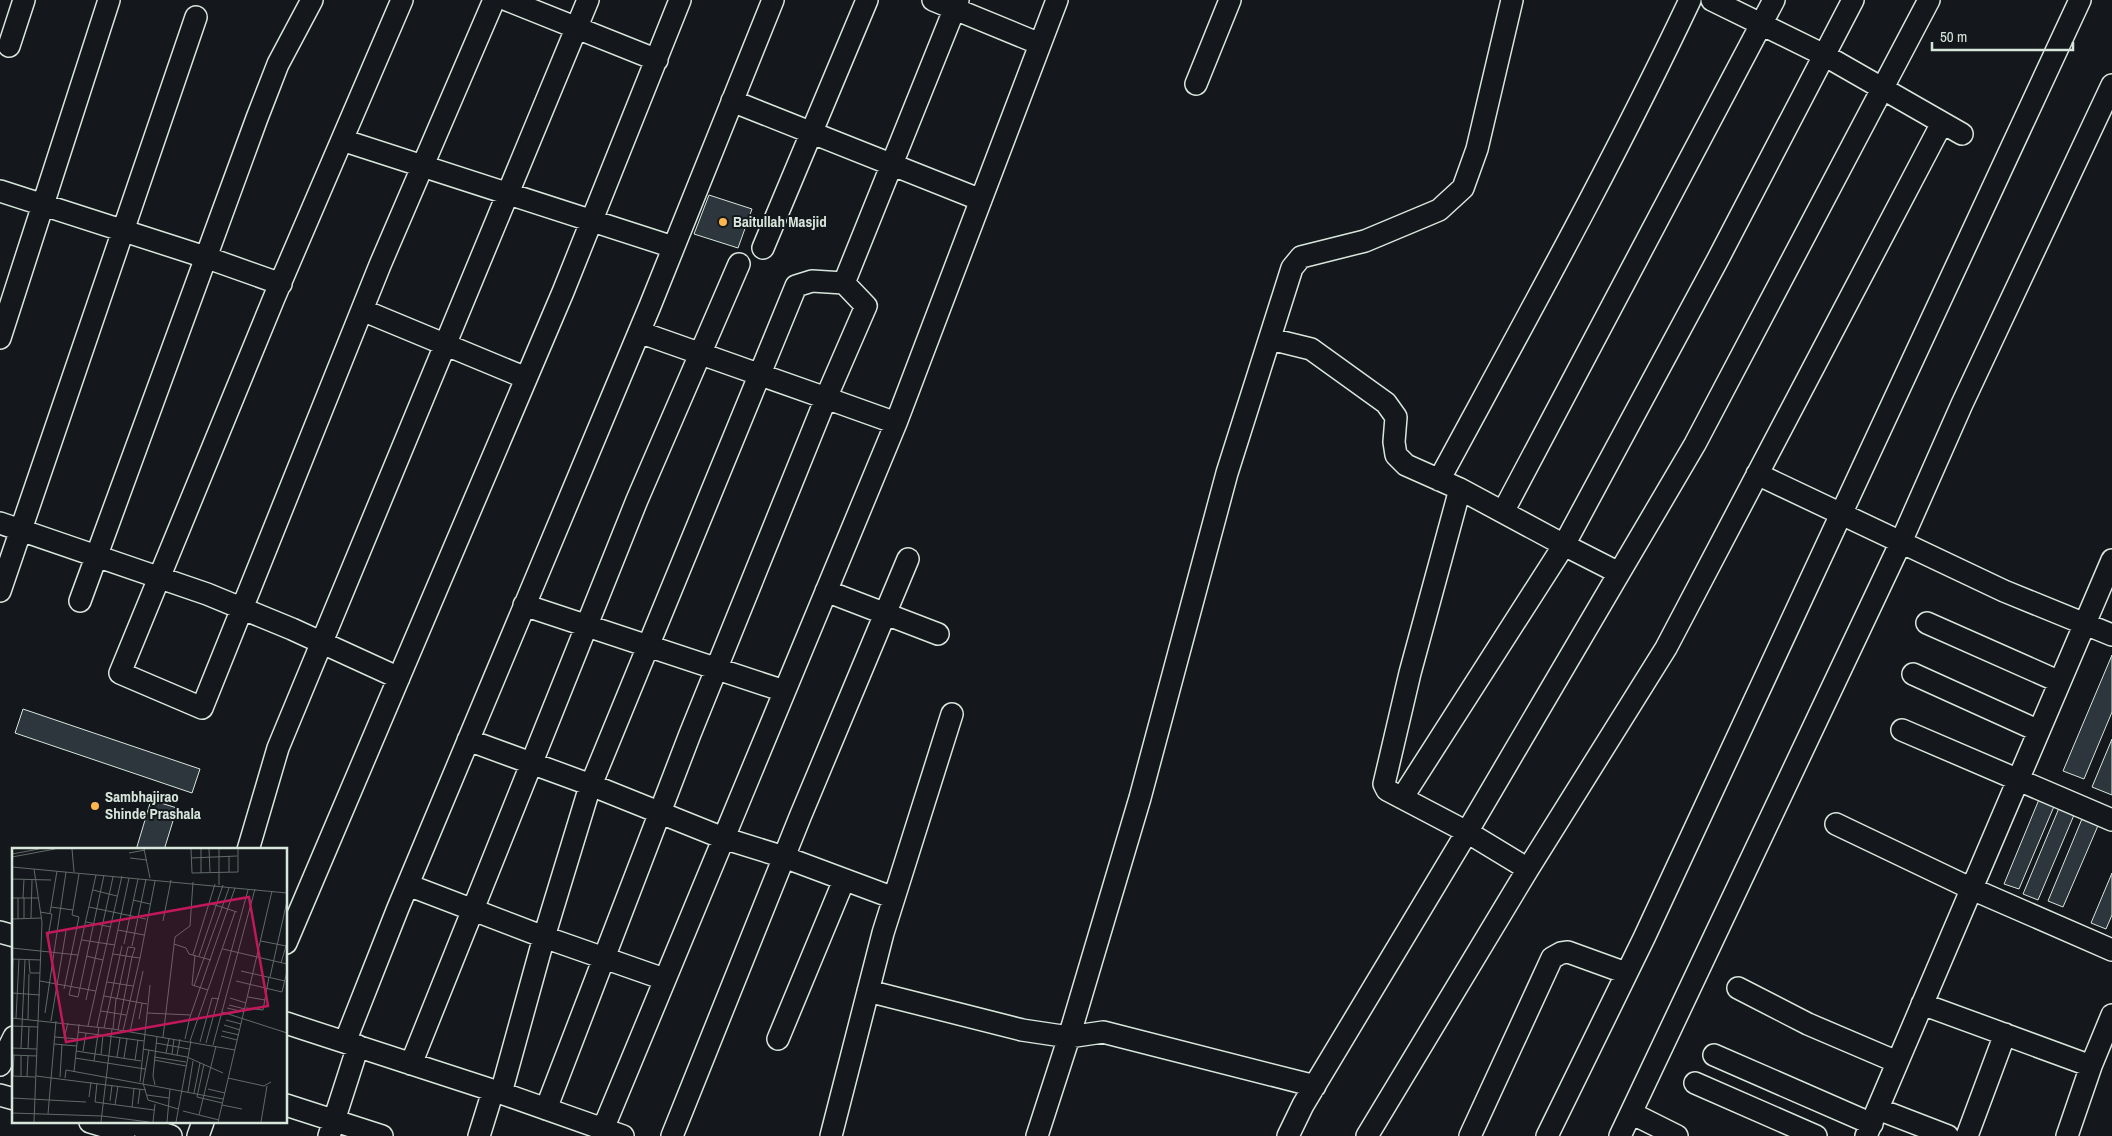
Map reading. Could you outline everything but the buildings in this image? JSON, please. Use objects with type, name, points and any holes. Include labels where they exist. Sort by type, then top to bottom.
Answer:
[{"type":"street","points":[[9,46],[24,0]]},
{"type":"street","points":[[0,338],[110,0]]},
{"type":"street","points":[[80,601],[205,257],[278,64],[312,0]]},
{"type":"street","points":[[402,0],[280,284],[120,673],[202,708],[362,310],[494,0]]},
{"type":"street","points":[[507,0],[657,60]]},
{"type":"street","points":[[249,848],[278,748],[588,0]]},
{"type":"street","points":[[288,938],[592,221],[680,0]]},
{"type":"street","points":[[332,1128],[352,1044],[408,885],[674,247],[772,0]]},
{"type":"street","points":[[763,248],[867,0]]},
{"type":"street","points":[[933,0],[956,4],[1040,44]]},
{"type":"street","points":[[603,1129],[896,423],[1057,0]]},
{"type":"street","points":[[1196,84],[1230,0]]},
{"type":"street","points":[[1037,1136],[1069,1037],[1140,798],[1228,474],[1292,268],[1301,257],[1365,241],[1439,210],[1464,188],[1478,149],[1512,0]]},
{"type":"street","points":[[1439,480],[1576,228],[1690,0]]},
{"type":"street","points":[[1712,0],[1824,55],[1962,134]]},
{"type":"street","points":[[1503,512],[1774,0]]},
{"type":"street","points":[[1402,798],[1564,546],[1718,259],[1853,0]]},
{"type":"street","points":[[1288,1136],[1315,1086],[1467,832],[1694,444],[1929,0]]},
{"type":"street","points":[[1547,1136],[1626,973],[2080,0]]},
{"type":"street","points":[[844,283],[956,4]]},
{"type":"street","points":[[0,591],[196,17]]},
{"type":"street","points":[[1620,1136],[1901,542],[1962,404],[2112,85]]},
{"type":"street","points":[[732,101],[981,200]]},
{"type":"street","points":[[1366,1136],[1528,869],[1666,648],[1942,123]]},
{"type":"street","points":[[342,140],[674,247]]},
{"type":"street","points":[[0,191],[205,257],[280,284]]},
{"type":"street","points":[[411,1064],[637,500],[739,264]]},
{"type":"street","points":[[480,1136],[497,1092],[591,785],[796,286],[812,281],[844,283],[866,306],[826,398],[717,668],[546,1109]]},
{"type":"street","points":[[362,310],[526,378]]},
{"type":"street","points":[[639,332],[896,423]]},
{"type":"street","points":[[1270,339],[1311,350],[1386,403],[1396,416],[1394,442],[1396,455],[1406,465],[1460,489],[1564,546],[1619,573]]},
{"type":"street","points":[[1757,474],[2004,591],[2112,635]]},
{"type":"street","points":[[1460,489],[1410,673],[1384,784],[1387,790],[1467,832],[1528,869]]},
{"type":"street","points":[[0,523],[160,577],[242,608],[323,642],[399,678]]},
{"type":"street","points":[[672,1136],[784,856],[908,559]]},
{"type":"street","points":[[1872,1123],[2112,560]]},
{"type":"street","points":[[826,591],[938,634]]},
{"type":"street","points":[[524,605],[784,691]]},
{"type":"street","points":[[1927,623],[2060,682]]},
{"type":"street","points":[[1914,674],[2039,731]]},
{"type":"street","points":[[831,1136],[894,898],[952,714]]},
{"type":"street","points":[[1902,730],[2112,820]]},
{"type":"street","points":[[468,740],[591,785],[723,838],[784,856],[894,898]]},
{"type":"street","points":[[1836,824],[1972,889],[2112,950]]},
{"type":"street","points":[[778,1039],[844,880]]},
{"type":"street","points":[[408,885],[544,937],[664,979]]},
{"type":"street","points":[[1470,1136],[1552,958],[1561,953],[1568,952],[1626,973]]},
{"type":"street","points":[[1738,988],[1808,1024],[1897,1062]]},
{"type":"street","points":[[868,991],[1022,1030],[1069,1037],[1104,1032],[1315,1086]]},
{"type":"street","points":[[1922,1004],[2091,1066]]},
{"type":"street","points":[[2067,1136],[2091,1066],[2112,1015]]},
{"type":"street","points":[[288,1024],[497,1092],[623,1136]]},
{"type":"street","points":[[1967,1136],[2005,1034]]},
{"type":"street","points":[[0,1065],[12,1041]]},
{"type":"street","points":[[1714,1055],[1872,1123],[1948,1136]]},
{"type":"street","points":[[1695,1083],[1816,1136]]},
{"type":"street","points":[[288,1106],[332,1128],[382,1136]]},
{"type":"street","points":[[1631,1113],[1677,1136]]},
{"type":"street","points":[[96,1124],[124,1134]]},
{"type":"street","points":[[133,1124],[171,1136]]},
{"type":"street","points":[[198,1136],[202,1124]]},
{"type":"place","name":"Baitullah Masjid","points":[[723,222]]},
{"type":"place","name":"Sambhajirao Shinde Prashala","points":[[95,806]]}]
